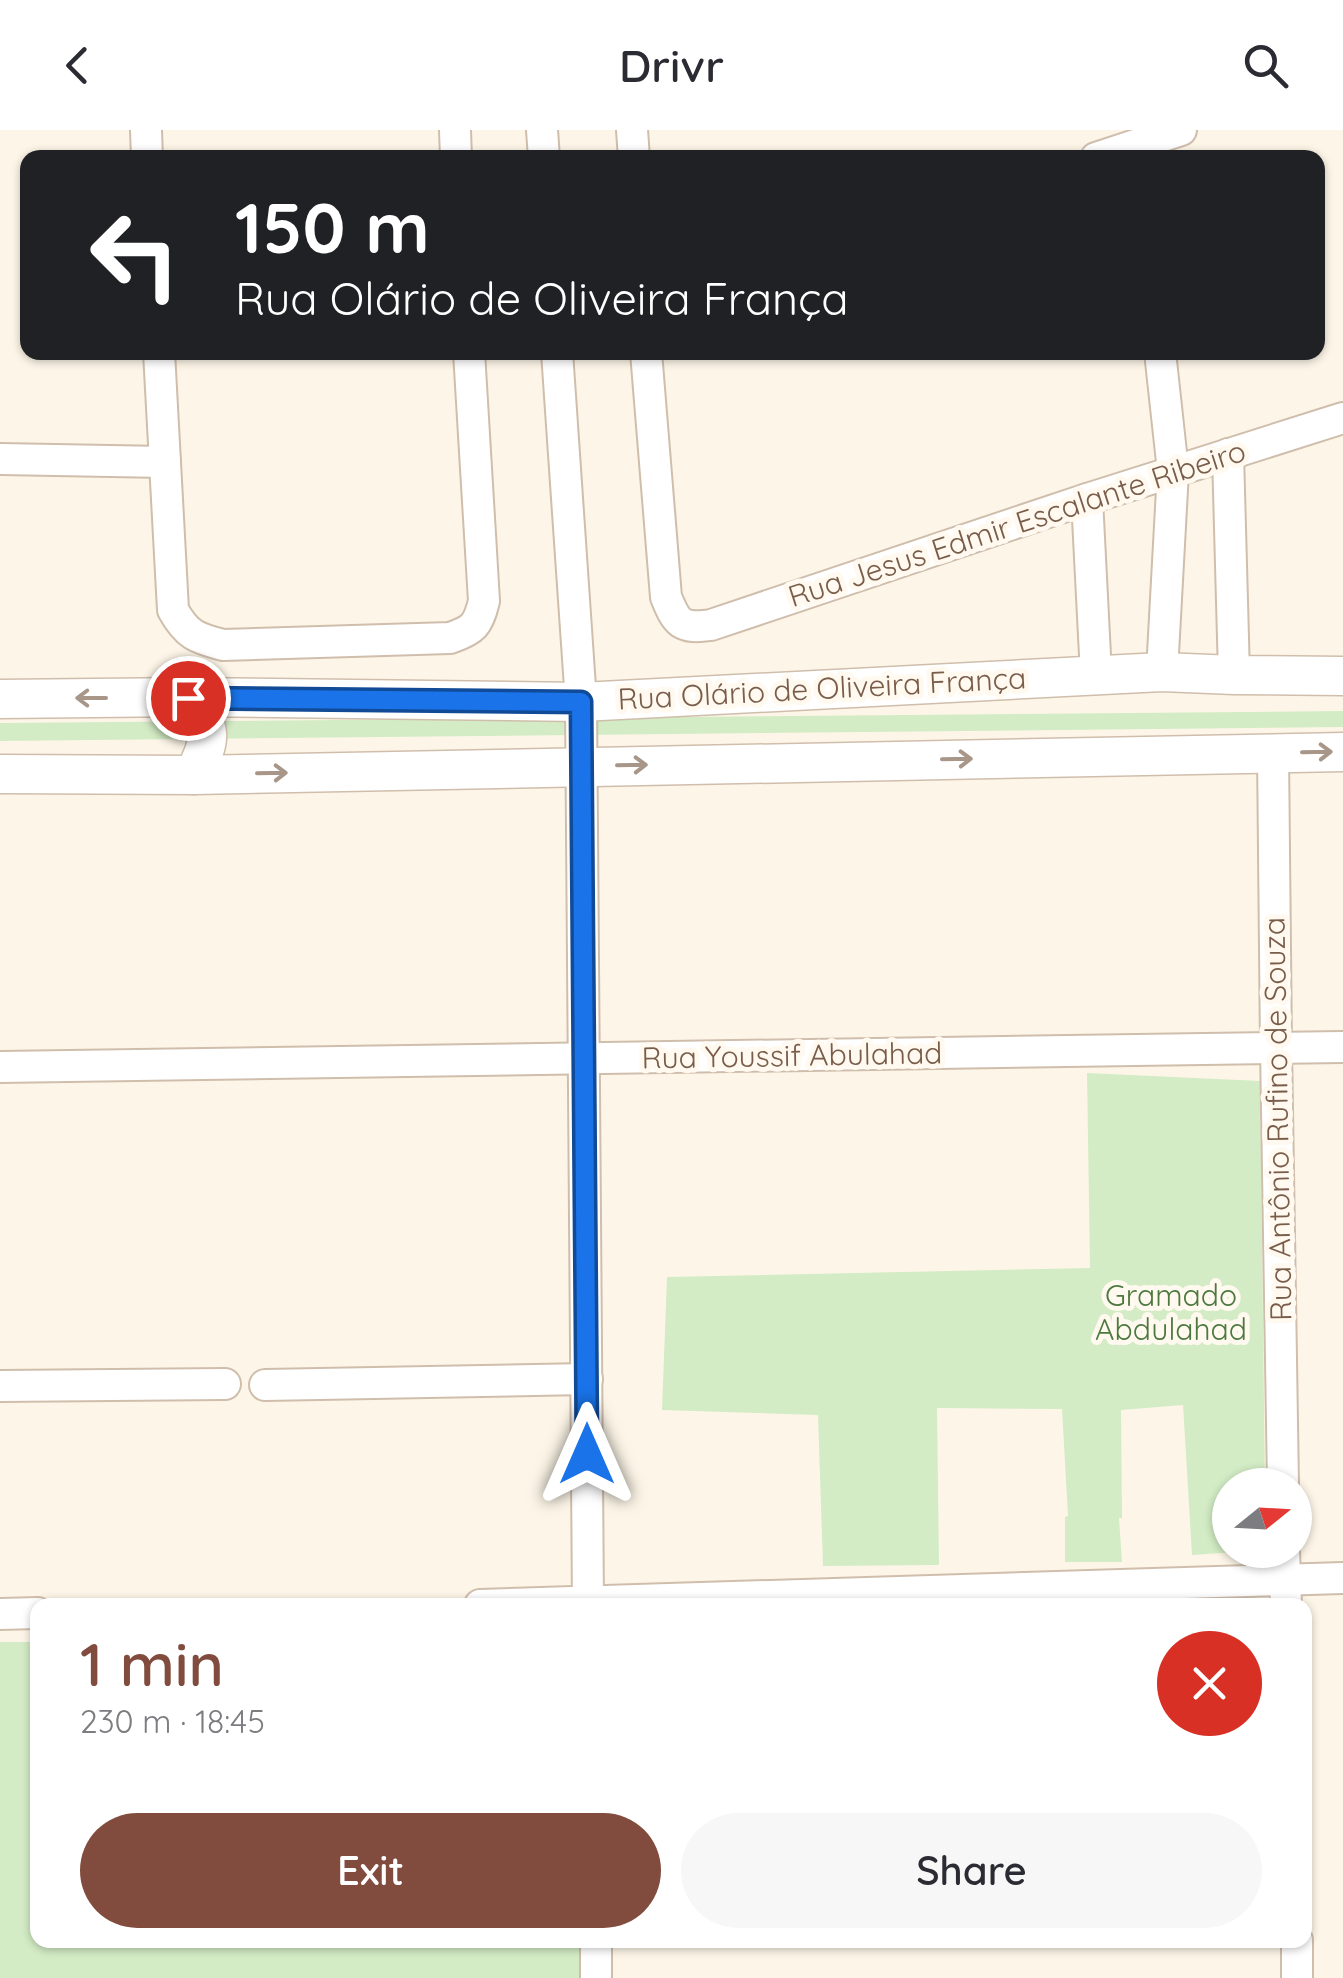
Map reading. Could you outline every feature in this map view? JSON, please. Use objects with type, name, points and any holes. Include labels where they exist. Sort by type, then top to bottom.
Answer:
[{"type":"street","points":[[1139,144],[1181,130]]},
{"type":"street","points":[[159,360],[173,610],[182,626],[198,639],[223,645],[450,638],[479,622],[484,601],[469,360]]},
{"type":"street","points":[[559,360],[581,702],[588,1598]]},
{"type":"street","name":"Rua Jesus Edmir Escalante Ribeiro","points":[[647,360],[666,597],[676,620],[690,628],[711,625],[1343,418]]},
{"type":"street","points":[[1161,360],[1172,471],[1162,672]]},
{"type":"street","points":[[1228,454],[1234,675]]},
{"type":"street","points":[[0,459],[165,462]]},
{"type":"street","points":[[1087,499],[1096,675]]},
{"type":"street","name":"Rua Olário de Oliveira França","points":[[0,698],[581,702],[1162,672],[1343,676]]},
{"type":"street","points":[[188,698],[203,717],[208,735],[194,775]]},
{"type":"street","name":"Rua Antônio Rufino de Souza","points":[[1274,752],[1283,1468]]},
{"type":"street","points":[[0,774],[194,775],[1343,752]]},
{"type":"street","name":"Rua Youssif Abulahad","points":[[0,1067],[1343,1047]]},
{"type":"street","points":[[265,1385],[587,1379]]},
{"type":"street","points":[[0,1386],[225,1384]]},
{"type":"street","points":[[749,1598],[1343,1578]]},
{"type":"street","points":[[0,1614],[30,1614]]},
{"type":"street","points":[[596,1948],[596,1978]]},
{"type":"street","points":[[1297,1948],[1297,1978]]},
{"type":"green space","points":[[1343,711],[1343,727],[0,741],[0,723]]},
{"type":"green space","name":"Gramado Abdulahad","points":[[1087,1073],[1260,1081],[1265,1468],[1212,1468],[1212,1554],[1192,1555],[1183,1405],[1121,1410],[1122,1562],[1065,1562],[1068,1516],[1062,1409],[937,1408],[939,1565],[823,1566],[818,1415],[662,1410],[667,1277],[1090,1268]]},
{"type":"green space","points":[[0,1642],[30,1642],[30,1948],[580,1948],[581,1978],[0,1978]]},
{"type":"route","points":[[188,698],[581,702],[587,1454]]}]
